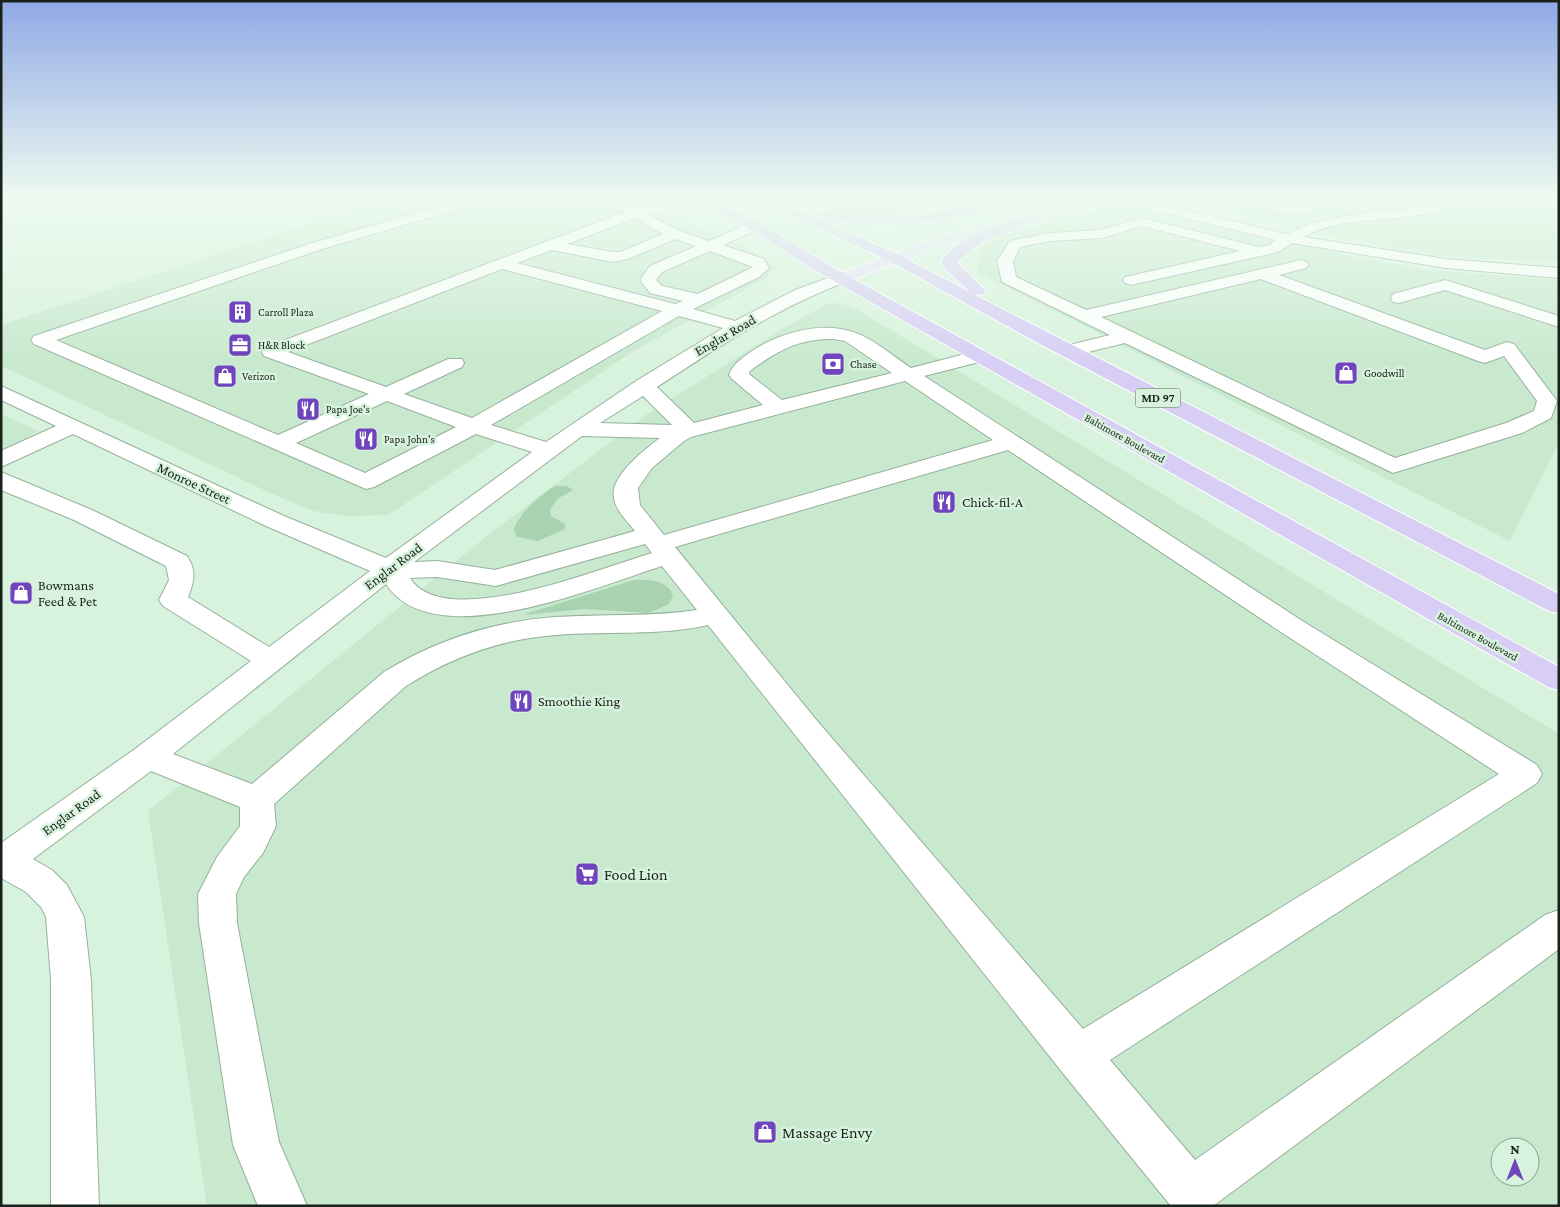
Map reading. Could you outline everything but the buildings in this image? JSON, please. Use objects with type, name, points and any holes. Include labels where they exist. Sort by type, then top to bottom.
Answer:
[{"type":"highway","name":"Baltimore Boulevard","points":[[804,252],[835,269],[980,356],[1559,680]]},
{"type":"highway","name":"MD 97","points":[[900,252],[1042,338],[1559,605]]},
{"type":"highway","points":[[956,252],[949,262],[950,266],[968,284],[1042,338]]},
{"type":"main road","name":"Englar Road","points":[[835,269],[884,252]]},
{"type":"street","points":[[298,252],[40,340],[366,482],[474,426],[677,310],[761,268],[759,262],[733,252]]},
{"type":"street","points":[[532,252],[272,352],[474,426],[548,450]]},
{"type":"street","points":[[586,252],[613,258],[632,252]]},
{"type":"street","points":[[692,252],[656,269],[648,280],[656,290],[700,299]]},
{"type":"street","points":[[1010,252],[1005,261],[1008,279],[1392,466],[1514,428],[1544,414],[1547,401],[1507,348],[1485,357],[1262,274]]},
{"type":"street","points":[[1131,280],[1258,252]]},
{"type":"street","points":[[1372,252],[1420,261],[1497,270],[1559,273]]},
{"type":"street","points":[[502,264],[737,327]]},
{"type":"street","points":[[1084,316],[1301,265]]},
{"type":"street","name":"Englar Road","points":[[3,862],[147,757],[390,569],[577,429],[643,385],[737,327],[801,293],[835,269]]},
{"type":"street","points":[[1399,298],[1446,285],[1559,322]]},
{"type":"street","points":[[779,408],[739,375],[738,371],[771,347],[786,341],[825,333],[845,335],[1294,628],[1525,774],[1077,1057]]},
{"type":"street","points":[[1068,351],[1126,337]]},
{"type":"street","points":[[577,429],[683,432],[980,356]]},
{"type":"street","points":[[278,443],[455,363]]},
{"type":"street","points":[[643,385],[684,422],[683,432],[662,447],[636,471],[626,485],[624,496],[629,507],[813,737],[1191,1192],[1559,927]]},
{"type":"street","name":"Monroe Street","points":[[1,392],[275,521],[390,569]]},
{"type":"street","points":[[1,460],[73,426]]},
{"type":"street","points":[[390,569],[450,570],[480,577],[496,578],[660,545],[1010,442]]},
{"type":"street","points":[[1,479],[9,485],[83,515],[178,562],[182,580],[174,600],[271,661]]},
{"type":"street","points":[[390,569],[397,576],[403,590],[416,598],[451,607],[472,608],[512,603],[660,545]]},
{"type":"street","points":[[257,800],[395,679],[419,662],[487,638],[537,628],[578,624],[656,625],[684,622],[715,615]]},
{"type":"street","points":[[147,757],[257,800]]},
{"type":"street","points":[[257,800],[258,826],[250,844],[230,868],[217,894],[218,923],[256,1145],[283,1206]]},
{"type":"street","points":[[3,862],[39,881],[54,896],[65,917],[71,980],[76,1206]]},
{"type":"shaded area","name":"Carroll Plaza","points":[[222,252],[753,252],[776,266],[765,279],[635,350],[388,515],[346,516],[313,511],[277,496],[1,366],[1,325]]},
{"type":"shaded area","points":[[982,252],[1332,252],[1430,270],[1559,280],[1559,443],[1510,541],[977,272]]},
{"type":"shaded area","points":[[1419,252],[1559,252],[1559,262],[1467,258]]},
{"type":"shaded area","points":[[834,303],[851,306],[1559,734],[1559,1206],[207,1206],[148,811],[487,536],[646,415],[782,329],[826,304]]},
{"type":"shaded area","points":[[1,414],[39,431],[1,452]]},
{"type":"shaded area","points":[[555,486],[567,486],[573,490],[557,499],[550,510],[551,516],[565,524],[565,529],[538,541],[517,537],[514,530],[525,511],[543,494]]},
{"type":"shaded area","points":[[634,580],[651,580],[662,583],[673,595],[669,604],[649,613],[586,609],[522,615]]},
{"type":"place","name":"Carroll Plaza","points":[[240,312]]},
{"type":"place","name":"H&R Block","points":[[240,345]]},
{"type":"place","name":"Chase","points":[[833,364]]},
{"type":"place","name":"Goodwill","points":[[1346,373]]},
{"type":"place","name":"Verizon","points":[[225,376]]},
{"type":"place","name":"Papa Joe's","points":[[308,409]]},
{"type":"place","name":"Papa John's","points":[[366,439]]},
{"type":"place","name":"Chick-fil-A","points":[[944,502]]},
{"type":"place","name":"Bowmans Feed & Pet","points":[[21,593]]},
{"type":"place","name":"Smoothie King","points":[[521,701]]},
{"type":"place","name":"Food Lion","points":[[587,874]]},
{"type":"place","name":"Massage Envy","points":[[765,1132]]}]
